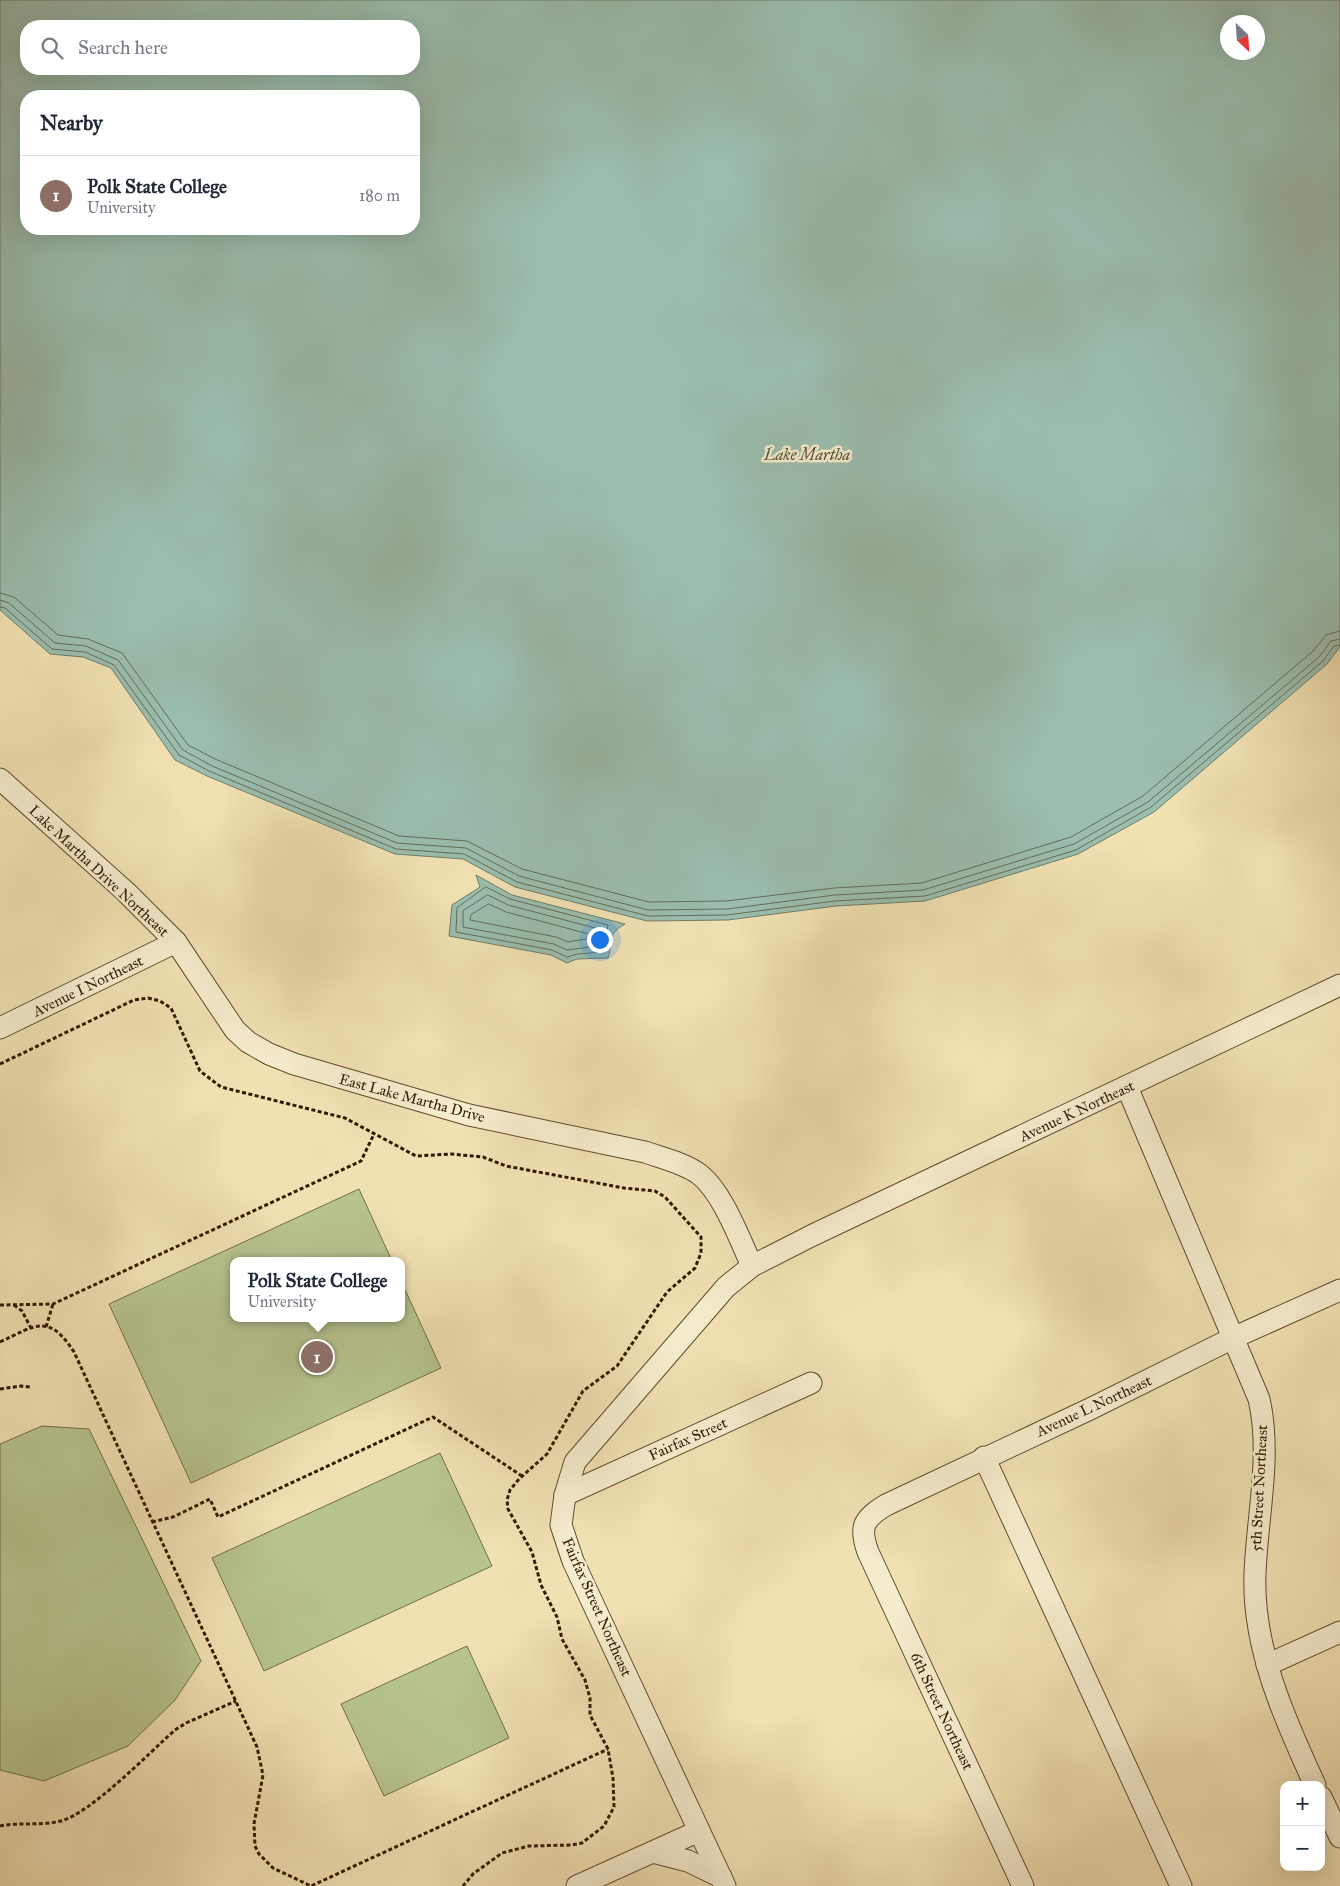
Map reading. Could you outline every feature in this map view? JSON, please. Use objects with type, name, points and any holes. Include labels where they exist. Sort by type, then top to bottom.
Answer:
[{"type":"street","name":"Lake Martha Drive Northeast","points":[[0,779],[126,892],[176,942]]},
{"type":"street","name":"Avenue I Northeast","points":[[0,1028],[176,942]]},
{"type":"street","name":"East Lake Martha Drive","points":[[176,942],[235,1030],[248,1042],[269,1054],[317,1072],[469,1115],[645,1152],[699,1174],[722,1203],[752,1266]]},
{"type":"street","name":"Avenue K Northeast","points":[[813,1235],[1340,985]]},
{"type":"street","name":"5th Street Northeast","points":[[1127,1087],[1259,1399],[1264,1444],[1255,1573],[1255,1604],[1267,1665],[1290,1729],[1313,1781]]},
{"type":"street","name":"Fairfax Street Northeast","points":[[723,1882],[573,1561],[561,1525],[565,1495],[575,1462],[726,1287],[752,1266],[813,1235]]},
{"type":"street","name":"Avenue L Northeast","points":[[862,1536],[864,1523],[873,1513],[984,1458],[1090,1409],[1234,1337],[1340,1290]]},
{"type":"street","name":"Fairfax Street","points":[[565,1495],[811,1383]]},
{"type":"street","points":[[984,1458],[1181,1886]]},
{"type":"street","name":"6th Street Northeast","points":[[862,1536],[1023,1886]]},
{"type":"street","points":[[1267,1665],[1340,1632]]},
{"type":"street","points":[[1325,1805],[1340,1837]]},
{"type":"street","points":[[577,1886],[699,1831]]},
{"type":"street","points":[[653,1852],[688,1861],[723,1882]]},
{"type":"path","points":[[0,1064],[134,1000],[148,998],[160,1001],[171,1008],[200,1071],[221,1087],[346,1118],[416,1156]]},
{"type":"path","points":[[0,1305],[52,1304],[361,1161],[374,1134]]},
{"type":"path","points":[[46,1326],[52,1304]]},
{"type":"path","points":[[13,1305],[22,1311],[31,1328]]},
{"type":"path","points":[[0,1342],[40,1325],[55,1329],[74,1352],[261,1759],[262,1791],[254,1824],[255,1846],[259,1854],[273,1868],[311,1886],[608,1749]]},
{"type":"path","points":[[0,1389],[30,1387]]},
{"type":"path","points":[[152,1522],[173,1517],[210,1499],[218,1517],[434,1417],[522,1476]]},
{"type":"path","points":[[0,1826],[50,1823],[75,1816],[112,1787],[175,1730],[186,1723],[236,1701]]},
{"type":"green space","points":[[359,1189],[390,1257],[230,1257],[230,1322],[405,1322],[405,1290],[441,1368],[191,1483],[109,1304]]},
{"type":"green space","points":[[42,1426],[89,1429],[201,1661],[175,1700],[128,1746],[44,1781],[0,1770],[0,1444]]},
{"type":"green space","points":[[440,1453],[492,1566],[264,1671],[212,1558]]},
{"type":"green space","points":[[467,1646],[509,1738],[384,1796],[341,1704]]},
{"type":"water","name":"Lake Martha","points":[[0,0],[1340,0],[1340,647],[1327,664],[1154,812],[1078,854],[925,901],[836,906],[728,920],[647,921],[515,887],[463,859],[395,854],[207,776],[175,760],[111,668],[83,657],[50,654],[0,610]]},
{"type":"water","points":[[476,875],[512,895],[625,924],[612,935],[608,958],[577,959],[567,963],[551,955],[449,936],[452,905],[480,887]]},
{"type":"place","name":"Polk State College","points":[[317,1357]]}]
